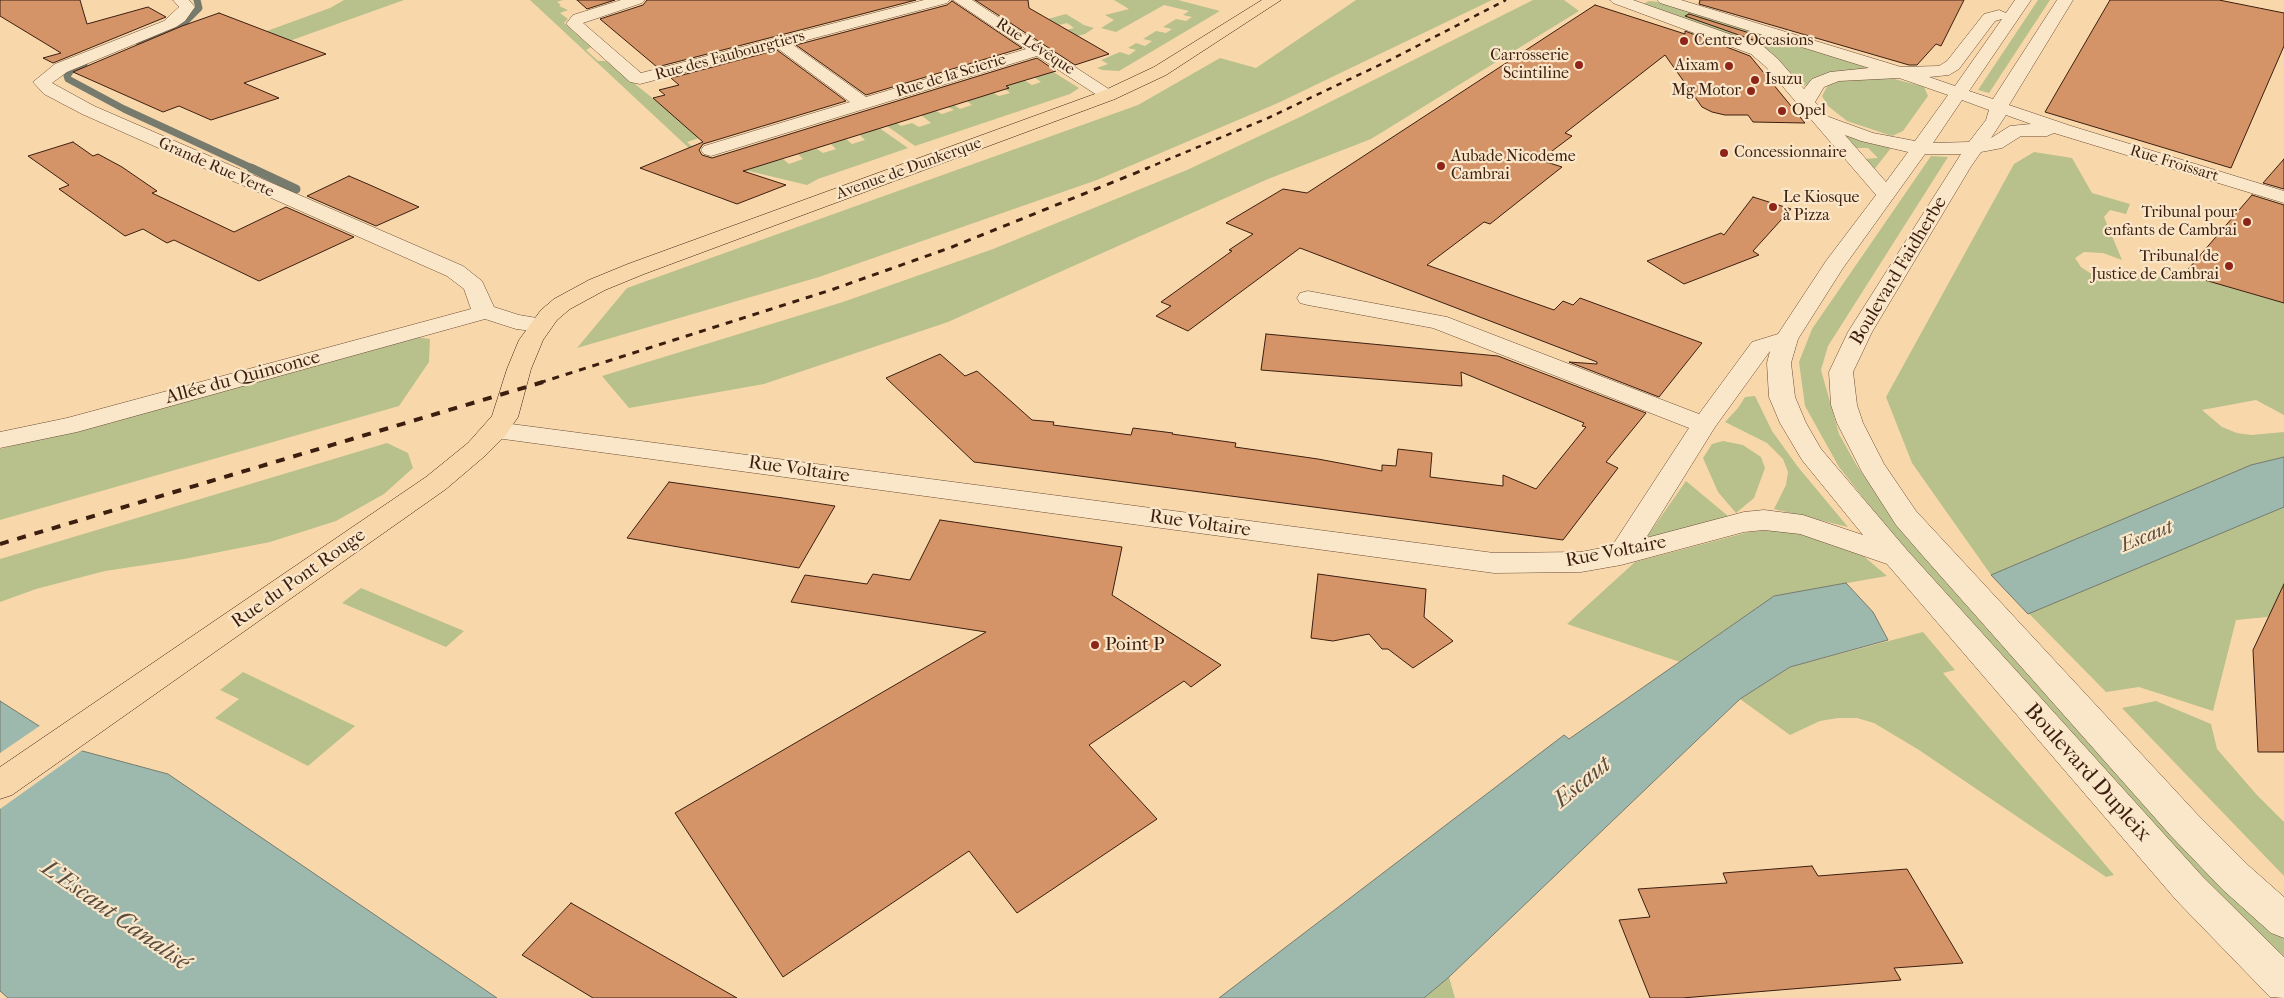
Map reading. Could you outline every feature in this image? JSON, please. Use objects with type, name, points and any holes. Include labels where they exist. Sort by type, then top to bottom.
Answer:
[{"type":"main road","name":"Avenue de Dunkerque","points":[[541,325],[562,304],[597,285],[636,269],[1110,95],[1160,71],[1273,0]]},
{"type":"main road","name":"Rue du Pont Rouge","points":[[0,785],[436,483],[496,430],[511,403],[519,369],[530,340],[541,325]]},
{"type":"street","name":"Grande Rue Verte","points":[[181,0],[187,7],[170,24],[62,68],[42,82],[50,90],[96,114],[455,271],[474,286],[476,295],[486,312]]},
{"type":"street","name":"Rue des Faubourgtiers","points":[[637,0],[579,18],[574,24],[637,79],[648,78],[942,0]]},
{"type":"street","name":"Rue Lévêque","points":[[961,0],[1110,95]]},
{"type":"street","points":[[1618,0],[1737,41],[1757,50],[1772,63],[1887,195]]},
{"type":"street","name":"Rue Froissart","points":[[1665,0],[1902,74],[1998,109],[2284,197]]},
{"type":"street","name":"Boulevard Faidherbe","points":[[1932,548],[1894,501],[1859,444],[1844,405],[1841,372],[1860,332],[1978,143],[1995,120],[1998,109],[2065,0]]},
{"type":"street","points":[[1902,74],[1930,73],[1947,69],[1990,18],[2019,6]]},
{"type":"street","points":[[1897,556],[1825,472],[1793,423],[1782,397],[1779,363],[1786,339],[1834,266],[1887,195],[2019,6]]},
{"type":"street","points":[[780,43],[863,103]]},
{"type":"street","name":"Rue de la Scierie","points":[[711,150],[1039,50]]},
{"type":"street","name":"Rue Froissart","points":[[1806,103],[1815,86],[1830,78],[1852,74],[1902,74]]},
{"type":"street","points":[[1958,94],[1978,143]]},
{"type":"street","points":[[1820,120],[1868,137],[1920,148]]},
{"type":"street","name":"Rue Froissart","points":[[1920,148],[1978,143],[1996,144],[2017,130],[2064,130]]},
{"type":"street","points":[[1308,298],[1439,322],[1704,425]]},
{"type":"street","points":[[486,312],[516,322],[541,325]]},
{"type":"street","name":"Allée du Quinconce","points":[[0,440],[68,426],[486,312]]},
{"type":"street","points":[[1621,555],[1704,425],[1760,347],[1786,339]]},
{"type":"street","name":"Rue Voltaire","points":[[496,430],[1494,563],[1563,564],[1621,555],[1744,522],[1764,520],[1803,525],[1897,556]]},
{"type":"street","name":"Boulevard Dupleix","points":[[1932,548],[2184,825],[2236,878],[2284,921]]},
{"type":"street","name":"Boulevard Dupleix","points":[[1897,556],[2190,890],[2284,984]]},
{"type":"green space","points":[[344,0],[404,0],[239,59],[223,47],[330,8]]},
{"type":"green space","points":[[530,0],[563,0],[557,2],[561,5],[559,6],[568,10],[560,13],[568,19],[564,23],[591,47],[586,50],[598,61],[606,61],[660,104],[676,100],[702,137],[687,142],[715,168],[748,148],[766,164],[783,159],[789,164],[803,159],[798,154],[817,149],[823,153],[836,149],[831,144],[846,139],[852,144],[865,140],[860,135],[878,127],[908,148],[818,179],[807,185],[749,171],[722,179]]},
{"type":"green space","points":[[1114,0],[1178,0],[1220,11],[1119,71],[1102,70],[1097,68],[1108,64],[1101,60],[1120,52],[1129,55],[1136,50],[1128,48],[1136,43],[1145,46],[1152,41],[1143,39],[1156,31],[1166,33],[1172,29],[1163,27],[1176,19],[1186,21],[1192,17],[1183,15],[1189,11],[1164,5],[1116,32],[1101,28],[1114,20],[1105,15],[1129,9]]},
{"type":"green space","points":[[1356,0],[1492,0],[1278,103],[1097,180],[819,277],[577,348],[627,288],[1138,105],[1220,58],[1256,68]]},
{"type":"green space","points":[[1533,0],[1564,0],[1579,11],[1371,139],[1268,179],[948,322],[764,384],[629,408],[602,376],[843,302],[993,249],[1187,170],[1300,117]]},
{"type":"green space","points":[[2038,0],[2050,0],[1989,93],[1978,90]]},
{"type":"green space","points":[[1649,1],[1659,2],[1874,69],[1803,86],[1766,49],[1643,4]]},
{"type":"green space","points":[[1066,14],[1084,25],[1094,28],[1085,34],[1054,42],[1044,36],[1074,28],[1067,23],[1059,25],[1048,19]]},
{"type":"green space","points":[[1039,63],[1079,88],[1070,94],[915,146],[866,111],[875,108],[901,126],[912,123],[919,127],[931,123],[921,115],[936,111],[942,114],[954,110],[948,107],[954,105],[960,109],[972,105],[967,101],[993,93],[999,96],[1010,93],[1005,89],[1008,88],[1006,86],[1024,80],[1032,85],[1041,82],[1034,77]]},
{"type":"green space","points":[[1891,78],[1924,87],[1928,96],[1903,131],[1892,136],[1847,121],[1828,106],[1822,96],[1828,85],[1839,80]]},
{"type":"green space","points":[[1842,134],[1891,148],[1873,171],[1863,159],[1878,158],[1868,148],[1853,148]]},
{"type":"green space","points":[[2034,152],[2072,158],[2092,193],[2130,204],[2126,214],[2110,210],[2104,217],[2122,260],[2103,253],[2084,252],[2075,258],[2081,267],[2090,273],[2106,278],[2127,279],[2138,276],[2190,278],[2187,275],[2284,303],[2284,415],[2256,400],[2202,410],[2222,427],[2237,433],[2251,435],[2284,432],[2284,602],[2267,617],[2236,620],[2213,711],[2139,687],[2106,692],[1991,575],[1912,463],[1886,397],[2014,164]]},
{"type":"green space","points":[[1931,156],[1948,157],[1828,346],[1821,370],[1839,434],[1857,466],[1900,527],[2284,938],[2284,961],[2148,821],[1887,528],[1839,467],[1805,406],[1799,362],[1812,329]]},
{"type":"green space","points":[[416,337],[430,339],[429,362],[399,406],[0,520],[0,449]]},
{"type":"green space","points":[[1755,396],[1772,431],[1798,467],[1848,527],[1774,509],[1786,485],[1788,472],[1783,459],[1767,443],[1725,422],[1745,397]]},
{"type":"green space","points":[[1723,441],[1743,445],[1761,457],[1765,468],[1754,498],[1736,513],[1718,492],[1703,458],[1712,444]]},
{"type":"green space","points":[[387,443],[408,453],[413,468],[384,494],[336,521],[270,542],[184,559],[105,571],[36,589],[0,602],[0,559]]},
{"type":"green space","points":[[1686,481],[1734,521],[1646,538]]},
{"type":"green space","points":[[1788,528],[1860,553],[1887,576],[1774,596],[1680,662],[1567,624],[1635,562],[1749,532]]},
{"type":"green space","points":[[361,588],[464,631],[446,647],[342,603]]},
{"type":"green space","points":[[1923,632],[1955,670],[1943,673],[2114,875],[2106,877],[1919,750],[1874,723],[1857,718],[1838,718],[1820,721],[1790,735],[1740,699],[1790,667]]},
{"type":"green space","points":[[243,672],[355,726],[308,766],[215,718],[239,699],[220,690]]},
{"type":"green space","points":[[2156,701],[2211,724],[2217,749],[2256,794],[2284,822],[2284,876],[2122,708]]},
{"type":"green space","points":[[1449,977],[1455,998],[1424,998]]},
{"type":"water","name":"Escaut","points":[[2284,457],[2284,507],[2028,614],[1991,575],[2251,465]]},
{"type":"water","name":"Escaut","points":[[1846,583],[1873,612],[1888,640],[1790,667],[1740,699],[1449,977],[1424,998],[1219,998],[1564,735],[1569,739],[1774,596]]},
{"type":"water","name":"L'Escaut Canalisé","points":[[0,701],[75,749],[168,774],[497,998],[8,998],[0,991]]},
{"type":"pier","points":[[41,725],[76,747],[84,749],[0,809],[0,753]]},
{"type":"building","points":[[0,0],[80,0],[87,24],[148,7],[166,17],[53,63],[43,58],[61,53],[0,16]]},
{"type":"building","points":[[577,0],[615,0],[587,9]]},
{"type":"building","points":[[647,0],[916,0],[657,67],[600,19],[643,5]]},
{"type":"building","points":[[975,0],[1028,0],[1029,8],[1109,54],[1075,65]]},
{"type":"building","points":[[1700,0],[1964,0],[1941,46],[1936,44],[1917,65],[1909,65],[1699,4]]},
{"type":"building","points":[[2110,0],[2219,0],[2284,13],[2284,46],[2231,168],[2045,112]]},
{"type":"building","points":[[952,1],[1022,48],[866,95],[796,45],[947,5]]},
{"type":"building","points":[[1595,5],[1685,34],[1685,31],[1750,56],[1805,123],[1753,122],[1748,115],[1725,115],[1712,112],[1702,107],[1665,55],[1565,133],[1572,136],[1540,160],[1562,167],[1490,224],[1484,222],[1427,265],[1554,310],[1563,301],[1573,305],[1580,298],[1702,343],[1659,397],[1569,362],[1597,364],[1597,362],[1300,248],[1188,331],[1156,316],[1171,306],[1161,302],[1253,234],[1226,223],[1283,189],[1307,193]]},
{"type":"building","points":[[219,13],[326,54],[244,83],[279,98],[211,120],[179,106],[163,112],[73,72],[182,26]]},
{"type":"building","points":[[1689,14],[1775,41],[1753,40],[1685,16]]},
{"type":"building","points":[[777,50],[846,101],[703,144],[699,150],[702,155],[712,158],[1037,58],[1056,71],[1006,86],[1009,88],[743,171],[786,185],[737,204],[640,168],[703,142],[653,98],[665,95],[659,90],[679,85],[671,78]]},
{"type":"building","points":[[73,142],[93,156],[98,154],[122,167],[157,191],[152,193],[234,232],[286,207],[354,237],[259,281],[174,240],[167,243],[143,229],[125,236],[59,189],[69,185],[28,156]]},
{"type":"building","points":[[2284,159],[2284,189],[2263,183]]},
{"type":"building","points":[[349,176],[419,207],[376,226],[307,196]]},
{"type":"building","points":[[2252,195],[2284,205],[2284,303],[2184,274]]},
{"type":"building","points":[[1753,197],[1791,209],[1753,251],[1759,255],[1684,284],[1647,261],[1721,233],[1724,235]]},
{"type":"building","points":[[1266,334],[1498,356],[1646,413],[1606,462],[1618,468],[1563,540],[974,462],[886,378],[940,354],[965,376],[977,371],[1032,420],[1054,422],[1053,425],[1131,435],[1133,428],[1173,433],[1236,443],[1235,447],[1318,459],[1382,471],[1382,465],[1396,466],[1398,449],[1432,453],[1430,477],[1503,486],[1503,475],[1536,489],[1586,427],[1582,426],[1584,423],[1461,372],[1462,386],[1261,370]]},
{"type":"building","points":[[669,482],[835,506],[799,568],[627,538]]},
{"type":"building","points":[[940,520],[1122,547],[1112,595],[1221,665],[1191,687],[1184,681],[1089,745],[1157,819],[1017,913],[969,851],[783,977],[675,813],[986,632],[791,602],[805,575],[867,584],[873,574],[910,580]]},
{"type":"building","points":[[1318,574],[1426,589],[1424,617],[1453,641],[1413,668],[1388,649],[1382,649],[1369,634],[1333,641],[1311,638]]},
{"type":"building","points":[[2284,584],[2284,752],[2258,752],[2253,650]]},
{"type":"building","points":[[1812,866],[1818,876],[1907,869],[1963,963],[1894,968],[1901,980],[1682,998],[1650,998],[1619,920],[1650,917],[1638,889],[1727,883],[1723,873]]},
{"type":"building","points":[[571,903],[737,998],[593,998],[522,955]]},
{"type":"waterway","points":[[139,42],[185,22],[199,8],[197,0]]},
{"type":"waterway","points":[[84,64],[71,70],[67,76],[68,79],[124,109],[254,169]]},
{"type":"waterway","points":[[251,168],[296,189]]},
{"type":"railway","points":[[1145,169],[1268,118],[1390,60],[1506,0]]},
{"type":"railway","points":[[539,383],[831,290],[952,247],[1148,168]]},
{"type":"railway","points":[[0,544],[543,382]]},
{"type":"place","name":"Centre Occasions","points":[[1684,41]]},
{"type":"place","name":"Carrosserie Scintiline","points":[[1579,65]]},
{"type":"place","name":"Aixam","points":[[1729,66]]},
{"type":"place","name":"Isuzu","points":[[1755,80]]},
{"type":"place","name":"Mg Motor","points":[[1751,91]]},
{"type":"place","name":"Opel","points":[[1782,111]]},
{"type":"place","name":"Concessionnaire","points":[[1724,153]]},
{"type":"place","name":"Aubade Nicodeme Cambrai","points":[[1441,166]]},
{"type":"place","name":"Le Kiosque à Pizza","points":[[1773,207]]},
{"type":"place","name":"Tribunal pour enfants de Cambrai","points":[[2247,222]]},
{"type":"place","name":"Tribunal de Justice de Cambrai","points":[[2229,266]]},
{"type":"place","name":"Point P","points":[[1095,645]]}]
